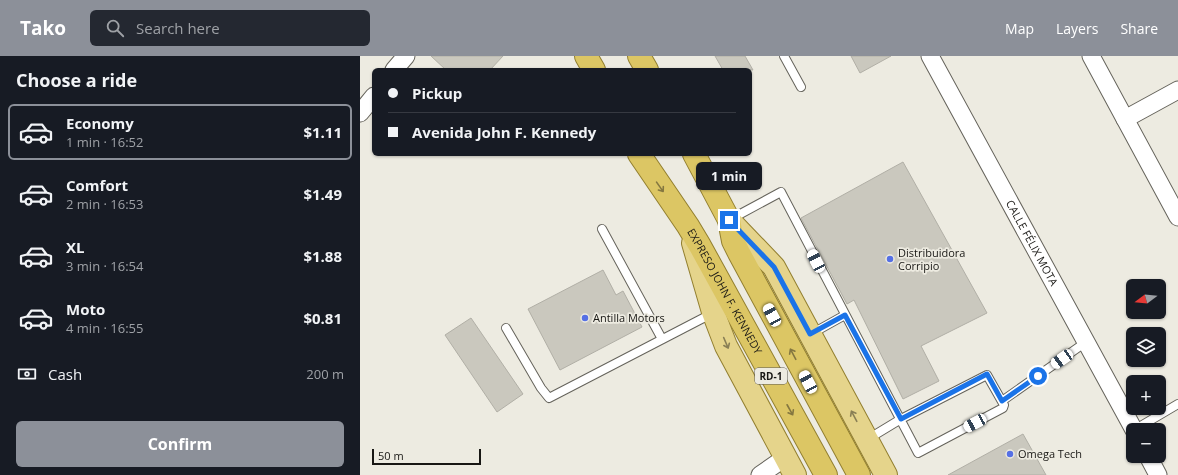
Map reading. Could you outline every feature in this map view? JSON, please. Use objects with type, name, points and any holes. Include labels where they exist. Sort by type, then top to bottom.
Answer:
[{"type":"highway","points":[[586,56],[593,68]]},
{"type":"highway","points":[[639,56],[646,68]]},
{"type":"highway","name":"EXPRESO JOHN F. KENNEDY","points":[[640,156],[688,226],[826,475]]},
{"type":"highway","name":"RD-1","points":[[695,156],[729,220],[733,241],[743,262],[859,475]]},
{"type":"main road","name":"RD-1","points":[[729,220],[774,267],[886,475]]},
{"type":"main road","points":[[688,226],[726,346],[791,466]]},
{"type":"street","points":[[396,68],[406,56]]},
{"type":"street","name":"CALLE FÉLIX MOTA","points":[[930,56],[1130,423]]},
{"type":"street","points":[[1091,56],[1178,217]]},
{"type":"street","points":[[1125,119],[1178,90]]},
{"type":"street","points":[[360,113],[372,98]]},
{"type":"street","points":[[1152,463],[1158,475]]},
{"type":"street","points":[[760,475],[791,466]]},
{"type":"lane","points":[[784,56],[801,87]]},
{"type":"lane","points":[[729,220],[781,192],[901,419],[918,453],[1003,408],[1004,405],[987,374],[901,419],[867,440]]},
{"type":"lane","points":[[602,229],[662,339]]},
{"type":"lane","points":[[506,328],[541,388],[549,398],[714,312]]},
{"type":"lane","points":[[810,334],[845,315]]},
{"type":"lane","points":[[1002,401],[1086,342]]},
{"type":"lane","points":[[1146,423],[1178,404]]},
{"type":"building","points":[[431,56],[503,56],[492,68],[444,68]]},
{"type":"building","points":[[715,56],[745,56],[752,68],[722,68]]},
{"type":"building","points":[[851,56],[891,56],[860,73]]},
{"type":"building","name":"Distribuidora Corripio","points":[[903,162],[987,313],[921,346],[939,381],[903,399],[854,300],[847,304],[801,218]]},
{"type":"building","name":"Antilla Motors","points":[[603,270],[616,295],[623,291],[642,327],[560,370],[528,309]]},
{"type":"building","points":[[471,318],[523,394],[497,412],[445,335]]},
{"type":"building","name":"Omega Tech","points":[[1023,434],[1046,475],[948,475]]},
{"type":"place","name":"Distribuidora Corripio","points":[[890,259]]},
{"type":"place","name":"Antilla Motors","points":[[585,318]]},
{"type":"place","name":"Omega Tech","points":[[1010,454]]},
{"type":"route","points":[[729,220],[774,267],[810,334],[845,315],[901,419],[987,374],[1002,401],[1038,376]]}]
